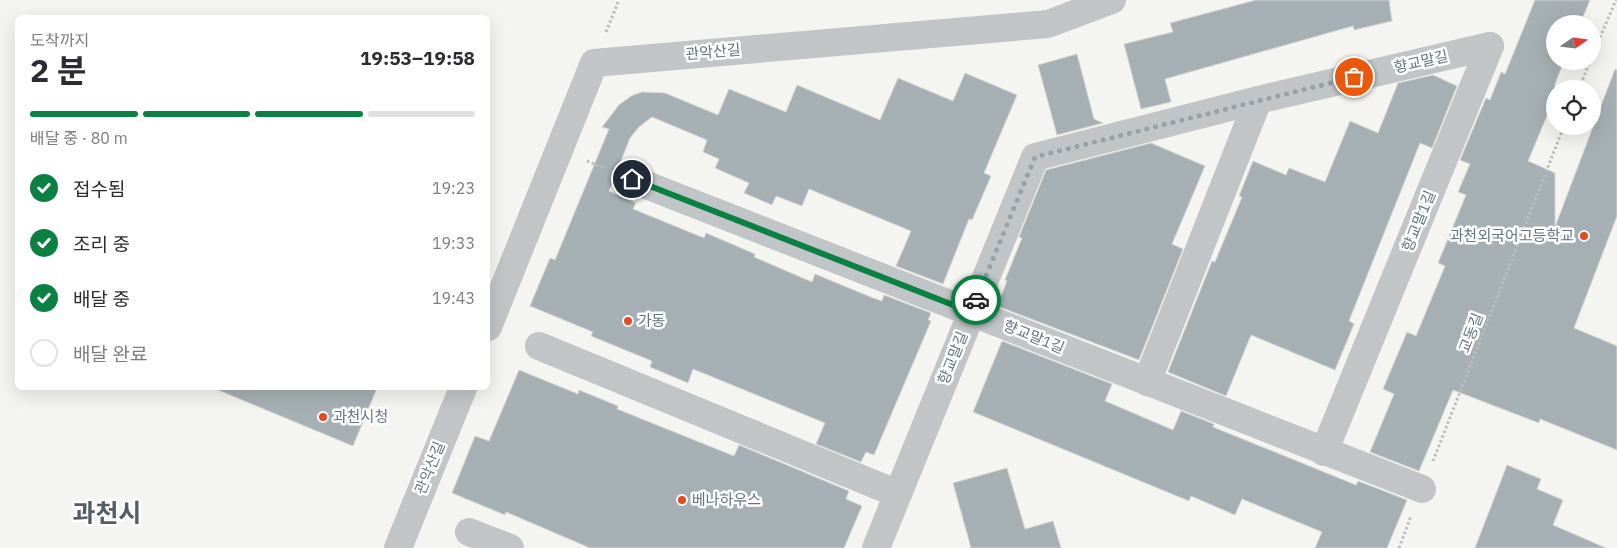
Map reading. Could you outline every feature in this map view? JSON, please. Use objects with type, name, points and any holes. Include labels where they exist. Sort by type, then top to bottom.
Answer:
[{"type":"street","name":"관악산길","points":[[490,322],[594,64],[1048,24],[1112,0]]},
{"type":"street","name":"향교말길","points":[[876,548],[1035,157],[1258,100],[1490,46]]},
{"type":"street","name":"향교말1길","points":[[1324,452],[1490,46]]},
{"type":"street","points":[[1147,382],[1258,100]]},
{"type":"street","name":"향교말1길","points":[[632,179],[1422,489]]},
{"type":"street","points":[[539,346],[898,494]]},
{"type":"street","name":"관악산길","points":[[398,548],[462,390]]},
{"type":"street","points":[[469,532],[510,548]]},
{"type":"path","points":[[1601,35],[1616,0]]},
{"type":"path","name":"교동길","points":[[1399,548],[1560,135]]},
{"type":"path","points":[[559,150],[632,179]]},
{"type":"building","points":[[1256,0],[1389,0],[1392,21],[1354,30],[1353,26],[1165,79],[1171,102],[1141,109],[1124,44],[1173,32],[1170,23]]},
{"type":"building","points":[[1535,0],[1590,0],[1584,15],[1546,15],[1546,70],[1560,70],[1557,80],[1546,80],[1546,118],[1528,161],[1555,173],[1555,227],[1590,135],[1601,135],[1601,106],[1615,69],[1617,70],[1617,216],[1574,328],[1617,346],[1617,450],[1540,419],[1539,423],[1453,390],[1419,471],[1370,452],[1394,394],[1383,389],[1407,332],[1416,336],[1445,266],[1438,263],[1466,195],[1458,192],[1470,164],[1460,160],[1486,98],[1490,100],[1501,72],[1505,74]]},
{"type":"building","points":[[1077,54],[1094,119],[1103,123],[1057,135],[1038,65]]},
{"type":"building","points":[[965,73],[1017,95],[984,173],[991,176],[972,220],[969,219],[943,284],[896,266],[911,231],[809,189],[802,206],[776,196],[772,205],[744,193],[749,183],[715,168],[719,159],[703,152],[707,140],[652,117],[639,127],[630,138],[609,191],[636,203],[633,209],[704,238],[706,233],[755,254],[754,257],[812,282],[815,274],[873,298],[882,301],[884,295],[931,313],[928,320],[931,321],[874,455],[866,452],[861,462],[816,444],[825,423],[693,369],[688,383],[650,367],[652,361],[591,336],[593,332],[530,306],[550,258],[555,260],[609,129],[602,127],[619,105],[631,96],[642,92],[665,93],[718,115],[729,89],[786,112],[797,85],[880,120],[898,78],[953,101]]},
{"type":"building","points":[[1433,75],[1457,86],[1432,148],[1420,143],[1349,321],[1354,324],[1335,370],[1251,335],[1226,396],[1168,372],[1212,261],[1215,262],[1242,197],[1239,196],[1253,161],[1286,175],[1289,168],[1325,182],[1350,121],[1378,133],[1398,83]]},
{"type":"building","points":[[1151,143],[1205,166],[1172,244],[1183,249],[1139,360],[997,306],[1022,238],[1019,237],[1046,170]]},
{"type":"building","points":[[1002,341],[1112,384],[1105,401],[1173,430],[1181,411],[1214,424],[1213,427],[1356,485],[1358,481],[1407,500],[1387,548],[1315,548],[1322,532],[1242,499],[1235,515],[1191,496],[1189,501],[973,412]]},
{"type":"building","points":[[519,370],[578,394],[579,390],[618,406],[617,409],[734,456],[739,445],[849,491],[846,499],[862,506],[844,548],[590,548],[506,512],[505,515],[452,493],[475,436],[489,441]]},
{"type":"building","name":"과천시청","points":[[218,390],[376,390],[353,446]]},
{"type":"building","points":[[1507,465],[1541,479],[1537,489],[1563,500],[1553,525],[1606,548],[1475,548]]},
{"type":"building","points":[[1007,468],[1025,529],[1053,521],[1061,548],[971,548],[953,483]]},
{"type":"way so far","points":[[976,300],[1035,157],[1354,77]]},
{"type":"place","name":"과천외국어고등학교","points":[[1584,236]]},
{"type":"place","name":"가동","points":[[628,321]]},
{"type":"place","name":"과천시청","points":[[323,417]]},
{"type":"place","name":"베나하우스","points":[[682,500]]},
{"type":"district","name":"과천시","points":[[107,513]]},
{"type":"route","points":[[632,179],[971,312],[976,300]]}]
